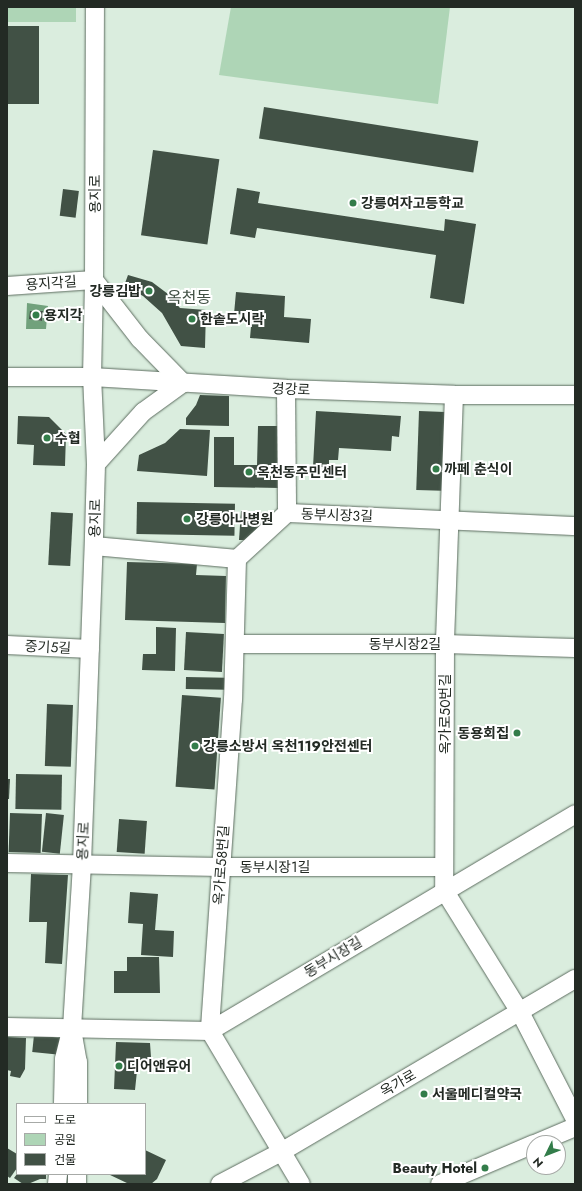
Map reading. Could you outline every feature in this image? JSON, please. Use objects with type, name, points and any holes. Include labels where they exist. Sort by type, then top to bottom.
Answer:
[{"type":"street","name":"용지로","points":[[63,1103],[64,1059],[72,1028],[82,864],[94,546],[96,464],[92,377],[94,280],[95,7]]},
{"type":"street","name":"용지각길","points":[[7,286],[94,280]]},
{"type":"street","points":[[94,280],[140,339],[183,383],[143,412],[96,464]]},
{"type":"street","name":"경강로","points":[[7,377],[92,377],[286,389],[454,395],[575,395]]},
{"type":"street","points":[[286,389],[287,513]]},
{"type":"street","name":"옥가로50번길","points":[[444,890],[445,644],[448,519],[454,395]]},
{"type":"street","name":"동부시장3길","points":[[238,559],[287,513],[448,519],[575,526]]},
{"type":"street","points":[[94,546],[238,559]]},
{"type":"street","name":"옥가로58번길","points":[[210,1031],[233,699],[238,559]]},
{"type":"street","name":"동부시장2길","points":[[235,644],[445,644],[575,648]]},
{"type":"street","name":"중기5길","points":[[7,645],[90,649]]},
{"type":"street","name":"동부시장길","points":[[210,1031],[444,890],[575,814]]},
{"type":"street","name":"동부시장1길","points":[[7,862],[221,867],[444,867]]},
{"type":"street","points":[[444,890],[520,1012],[575,1119]]},
{"type":"street","name":"옥가로","points":[[220,1184],[281,1152],[575,979]]},
{"type":"street","points":[[7,1028],[210,1031],[281,1152],[302,1184]]},
{"type":"street","name":"용지로","points":[[72,1028],[78,1062],[78,1103]]},
{"type":"street","points":[[556,1135],[575,1127]]},
{"type":"street","points":[[440,1184],[526,1147]]},
{"type":"green space","points":[[7,7],[76,7],[76,22],[7,22]]},
{"type":"green space","points":[[231,7],[450,7],[438,104],[219,75]]},
{"type":"shaded area","points":[[27,303],[48,306],[46,329],[26,329]],"holes":[[[30,311],[43,311],[42,321],[30,319]]]},
{"type":"building","points":[[7,26],[39,26],[39,104],[7,104]]},
{"type":"building","points":[[264,107],[478,141],[473,173],[259,139]]},
{"type":"building","points":[[153,150],[219,159],[207,244],[141,235]]},
{"type":"building","points":[[237,188],[260,192],[258,203],[444,231],[445,219],[476,224],[464,304],[430,298],[436,255],[257,228],[255,238],[230,234]]},
{"type":"building","points":[[63,189],[79,191],[76,218],[60,216]]},
{"type":"building","points":[[128,275],[152,282],[168,294],[180,308],[206,310],[205,348],[181,346],[162,313],[143,296],[124,286]]},
{"type":"building","points":[[236,292],[285,296],[284,317],[311,319],[309,343],[250,338],[252,315],[234,314]]},
{"type":"building","name":"용지각","points":[[30,311],[43,311],[42,321],[29,319]]},
{"type":"building","points":[[200,395],[229,396],[229,426],[186,425],[186,418],[196,405]]},
{"type":"building","points":[[316,411],[401,416],[399,437],[392,436],[391,451],[339,448],[338,460],[329,460],[329,467],[313,467]]},
{"type":"building","points":[[419,411],[445,412],[442,491],[416,490]]},
{"type":"building","points":[[18,416],[49,417],[66,434],[65,466],[33,465],[34,445],[17,444]]},
{"type":"building","points":[[258,426],[281,426],[280,488],[214,487],[214,437],[234,437],[234,465],[257,465]]},
{"type":"building","points":[[180,429],[210,430],[207,476],[137,471],[139,455],[165,443]]},
{"type":"building","points":[[137,502],[235,504],[234,536],[136,534]]},
{"type":"building","points":[[241,511],[273,513],[274,518],[248,540],[239,540]]},
{"type":"building","points":[[51,512],[73,513],[70,566],[48,565]]},
{"type":"building","points":[[127,562],[197,564],[196,575],[226,576],[225,623],[125,620]]},
{"type":"building","points":[[156,627],[176,628],[175,671],[142,670],[143,654],[156,654]]},
{"type":"building","points":[[186,632],[224,634],[222,672],[184,670]]},
{"type":"building","points":[[186,677],[226,678],[226,690],[186,689]]},
{"type":"building","points":[[182,695],[221,698],[214,789],[176,787]]},
{"type":"building","points":[[47,704],[73,705],[71,767],[45,766]]},
{"type":"building","points":[[16,774],[62,775],[61,810],[15,809]]},
{"type":"building","points":[[7,779],[10,779],[9,799],[7,799]]},
{"type":"building","points":[[10,813],[42,814],[41,853],[9,852]]},
{"type":"building","points":[[46,813],[64,815],[60,854],[42,852]]},
{"type":"building","points":[[119,819],[147,821],[145,854],[117,852]]},
{"type":"building","points":[[31,874],[68,875],[62,964],[45,963],[47,922],[29,922]]},
{"type":"building","points":[[130,892],[158,894],[155,930],[174,931],[173,957],[141,955],[143,924],[128,923]]},
{"type":"building","points":[[127,957],[159,957],[160,993],[114,993],[114,971],[127,971]]},
{"type":"building","points":[[34,1035],[64,1038],[62,1055],[32,1052]]},
{"type":"building","points":[[7,1037],[26,1038],[25,1069],[20,1078],[10,1076],[11,1071],[7,1070]]},
{"type":"building","points":[[116,1042],[150,1043],[151,1057],[137,1071],[135,1090],[114,1089]]},
{"type":"building","points":[[7,1148],[16,1153],[16,1169],[10,1178],[7,1176]]},
{"type":"building","points":[[146,1150],[166,1160],[157,1179],[151,1184],[129,1184],[110,1175],[146,1175]]},
{"type":"building","points":[[16,1175],[46,1175],[46,1179],[40,1179],[28,1184],[23,1184],[14,1178]]},
{"type":"place","name":"강릉여자고등학교","points":[[353,203]]},
{"type":"place","name":"강릉김밥","points":[[149,291]]},
{"type":"place","name":"용지각","points":[[36,315]]},
{"type":"place","name":"한솥도시락","points":[[192,319]]},
{"type":"place","name":"수협","points":[[47,438]]},
{"type":"place","name":"까페 춘식이","points":[[436,469]]},
{"type":"place","name":"옥천동주민센터","points":[[249,472]]},
{"type":"place","name":"강릉아나병원","points":[[187,519]]},
{"type":"place","name":"동용회집","points":[[517,733]]},
{"type":"place","name":"강릉소방서 옥천119안전센터","points":[[195,746]]},
{"type":"place","name":"디어앤유어","points":[[119,1066]]},
{"type":"place","name":"서울메디컬약국","points":[[424,1094]]},
{"type":"place","name":"Beauty Hotel","points":[[485,1168]]},
{"type":"district","name":"옥천동","points":[[189,298]]}]
